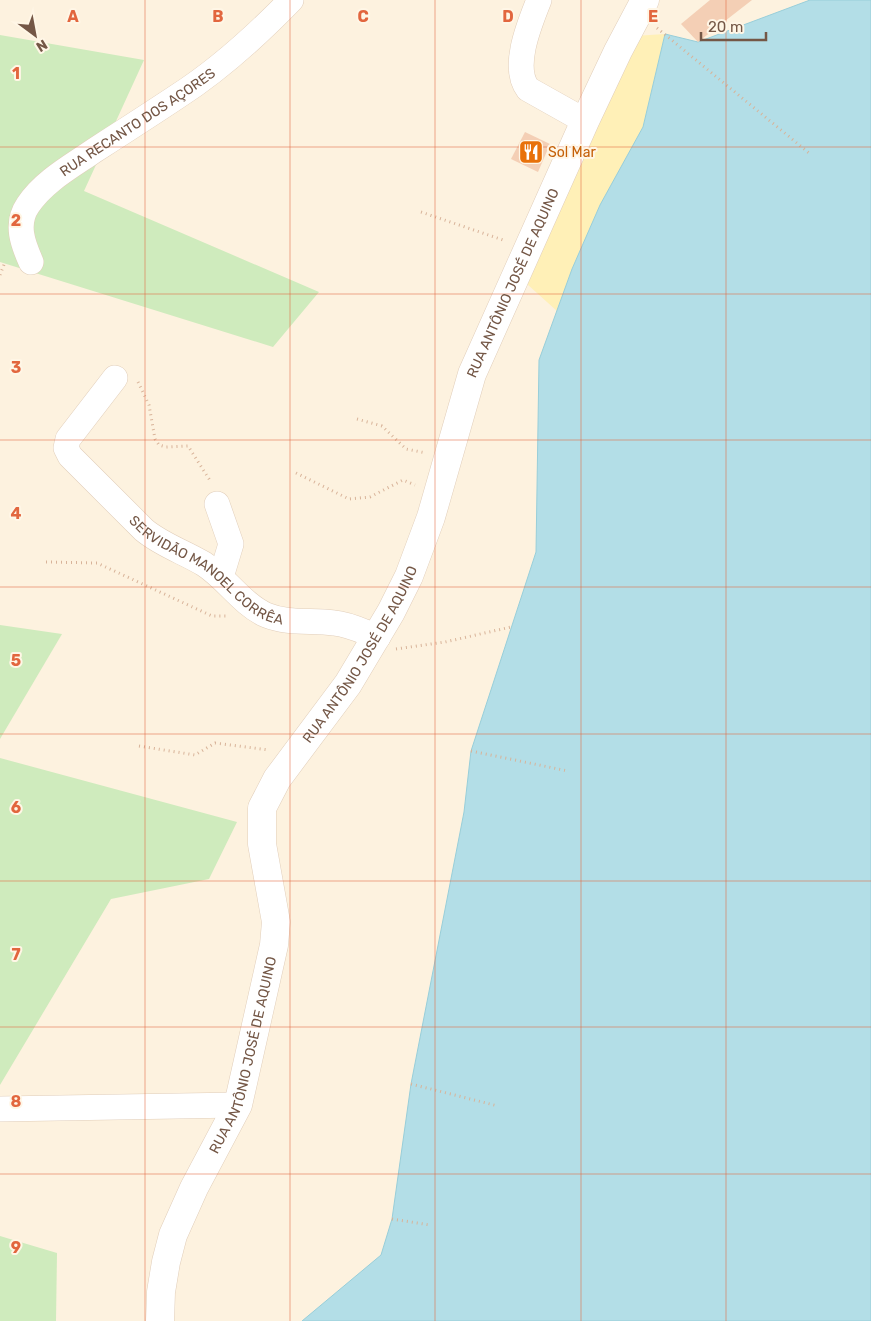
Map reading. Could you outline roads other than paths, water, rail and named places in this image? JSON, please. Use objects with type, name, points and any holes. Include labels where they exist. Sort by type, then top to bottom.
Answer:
[{"type":"street","name":"RUA RECANTO DOS AÇORES","points":[[31,262],[22,242],[20,224],[27,206],[42,188],[67,168],[203,79],[265,27],[291,0]]},
{"type":"street","points":[[539,0],[525,40],[522,60],[523,83],[528,89],[585,121]]},
{"type":"street","name":"RUA ANTÔNIO JOSÉ DE AQUINO","points":[[160,1321],[163,1277],[173,1235],[194,1188],[238,1105],[274,945],[276,922],[262,844],[262,808],[276,779],[348,684],[373,645],[409,576],[438,494],[472,374],[585,121],[642,6]]},
{"type":"street","name":"SERVIDÃO MANOEL CORRÊA","points":[[125,378],[68,440],[66,448],[70,456],[155,539],[204,564],[253,607],[283,620],[336,623],[373,645]]},
{"type":"street","points":[[217,504],[231,544],[221,577]]},
{"type":"street","points":[[0,1109],[238,1105]]},
{"type":"water","points":[[810,0],[871,0],[871,1321],[302,1321],[381,1255],[392,1219],[411,1084],[464,812],[471,751],[536,552],[539,360],[572,269],[600,205],[643,127],[665,34],[698,42]]},
{"type":"place","name":"Sol Mar","points":[[531,152]]}]
